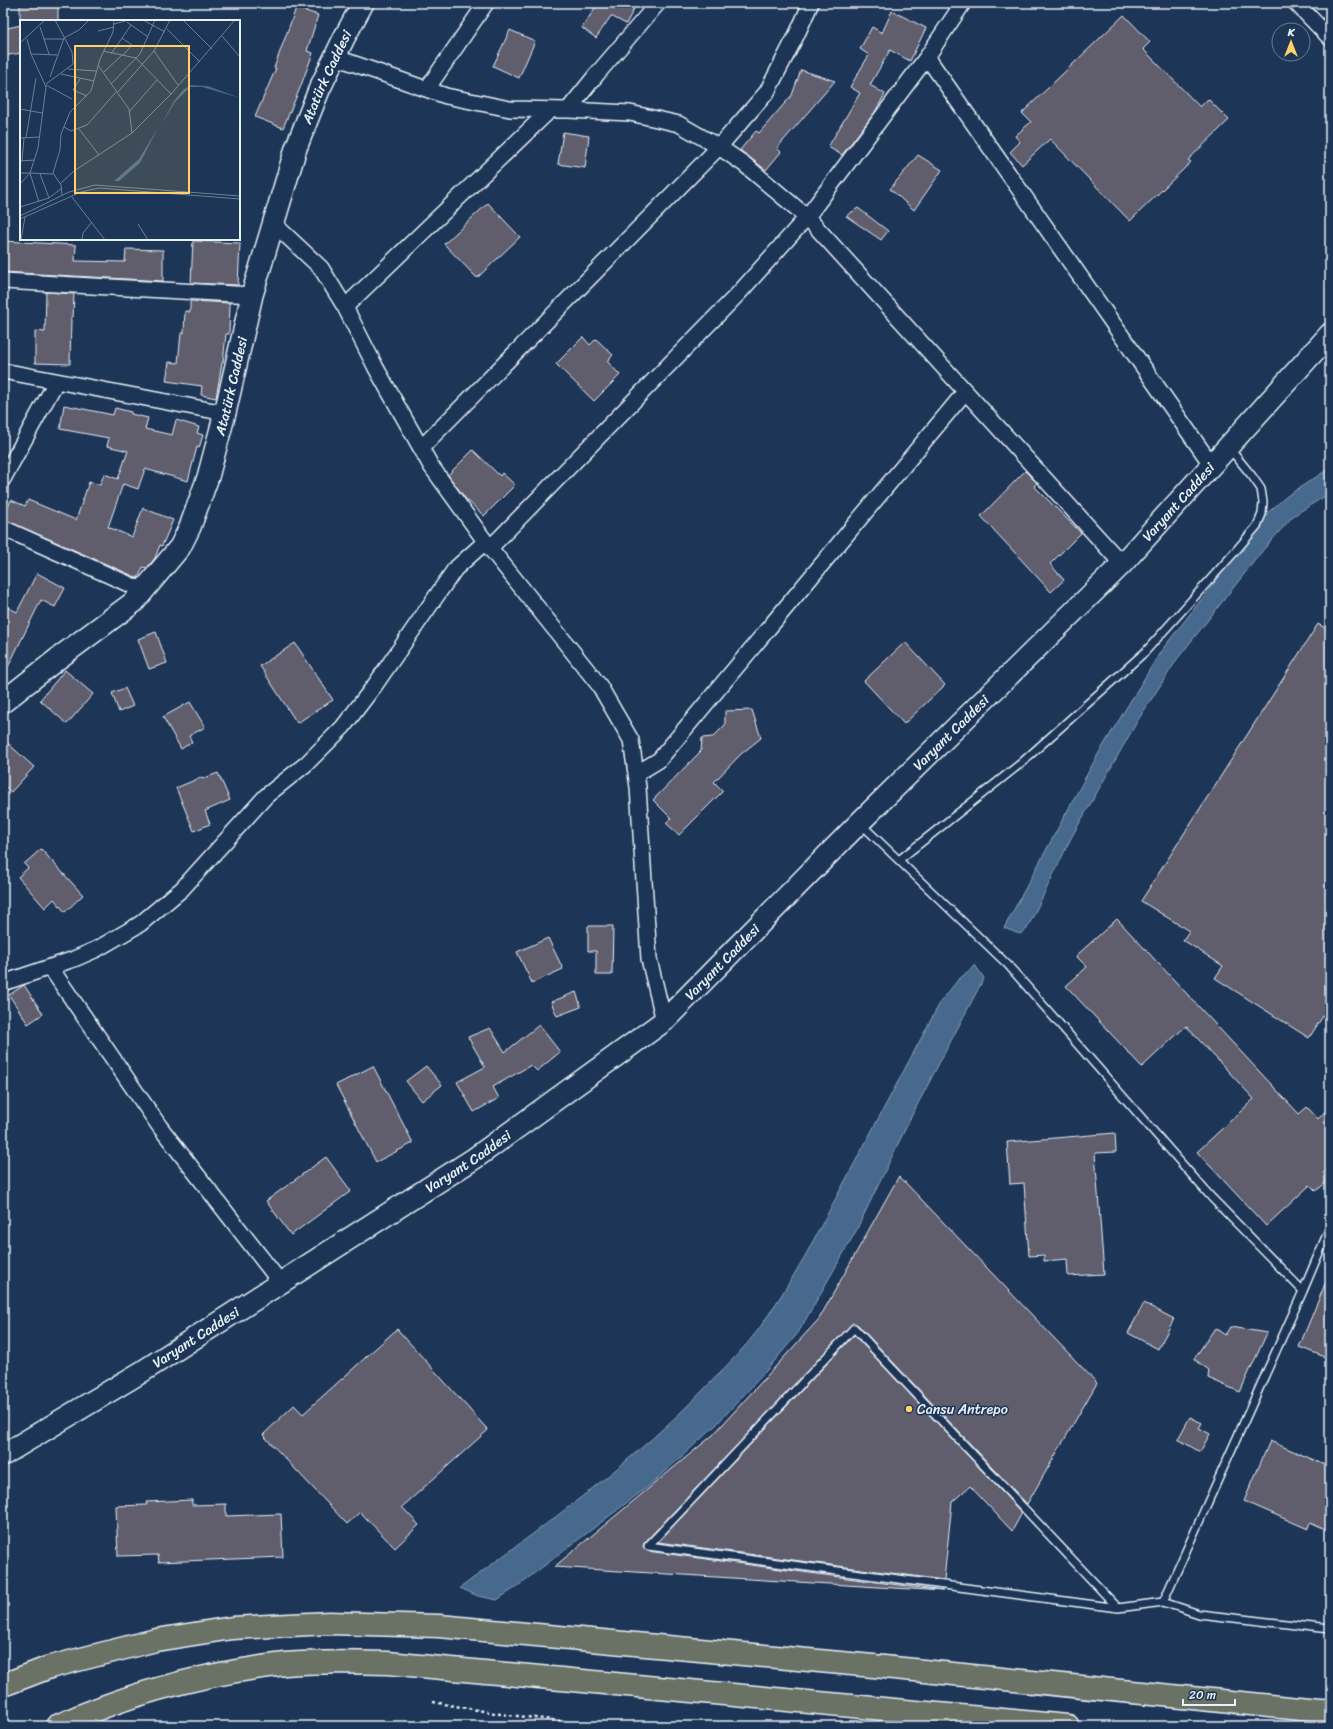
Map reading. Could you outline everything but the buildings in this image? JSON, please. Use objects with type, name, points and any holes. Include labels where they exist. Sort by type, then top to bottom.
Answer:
[{"type":"highway","points":[[3,1685],[50,1668],[156,1640],[232,1628],[337,1623],[439,1626],[876,1666],[1330,1712]]},
{"type":"highway","points":[[57,1726],[130,1697],[178,1683],[222,1673],[286,1664],[341,1662],[388,1663],[1068,1726]]},
{"type":"street","name":"Atatürk Caddesi","points":[[3,702],[134,602],[180,547],[190,527],[208,477],[225,413],[252,295],[296,148],[319,90],[363,3]]},
{"type":"street","points":[[427,89],[486,3]]},
{"type":"street","points":[[568,110],[596,74],[658,3]]},
{"type":"street","points":[[421,448],[718,147],[767,92],[811,3]]},
{"type":"street","points":[[3,983],[85,954],[118,937],[145,919],[182,889],[266,796],[306,764],[343,727],[372,691],[455,569],[487,545],[739,293],[807,217],[927,57],[963,3]]},
{"type":"street","points":[[1296,3],[1330,38]]},
{"type":"street","points":[[335,57],[446,96],[510,109],[630,113],[679,124],[718,147],[744,164],[807,217],[1122,564]]},
{"type":"street","points":[[927,57],[1211,464]]},
{"type":"street","points":[[345,307],[550,110]]},
{"type":"street","points":[[274,224],[321,268],[345,307],[376,368],[431,466],[487,545],[599,685],[631,740],[636,774],[649,959],[664,1021]]},
{"type":"street","points":[[3,281],[252,295]]},
{"type":"street","name":"Varyant Caddesi","points":[[3,1455],[140,1373],[475,1158],[664,1021],[860,822],[1122,564],[1330,334]]},
{"type":"street","points":[[3,371],[225,413]]},
{"type":"street","points":[[3,478],[56,382]]},
{"type":"street","points":[[636,774],[659,760],[965,392]]},
{"type":"street","points":[[3,528],[144,591]]},
{"type":"street","points":[[50,967],[160,1127],[280,1282]]},
{"type":"lane","points":[[899,860],[1020,764],[1144,652],[1257,526],[1262,514],[1263,502],[1260,489],[1252,476],[1228,446]]},
{"type":"lane","points":[[860,822],[1008,965],[1211,1197],[1303,1291]]},
{"type":"lane","points":[[1163,1602],[1303,1291],[1330,1227]]},
{"type":"lane","points":[[1118,1608],[854,1328],[648,1546],[1118,1608],[1163,1602],[1199,1614],[1330,1629]]},
{"type":"path","points":[[433,1702],[500,1714],[605,1726]]},
{"type":"water","points":[[1330,468],[1330,493],[1293,516],[1263,550],[1178,658],[1138,720],[1071,838],[1027,929],[1020,934],[1004,928],[1097,756],[1161,651],[1248,540],[1265,515],[1287,496]]},
{"type":"water","points":[[975,965],[984,978],[913,1113],[856,1231],[798,1333],[766,1371],[716,1425],[654,1482],[515,1588],[497,1600],[478,1596],[460,1588],[622,1465],[682,1411],[753,1337],[788,1285],[805,1256],[941,1001],[958,980]]},
{"type":"place","name":"Cansu Antrepo","points":[[909,1409]]}]
